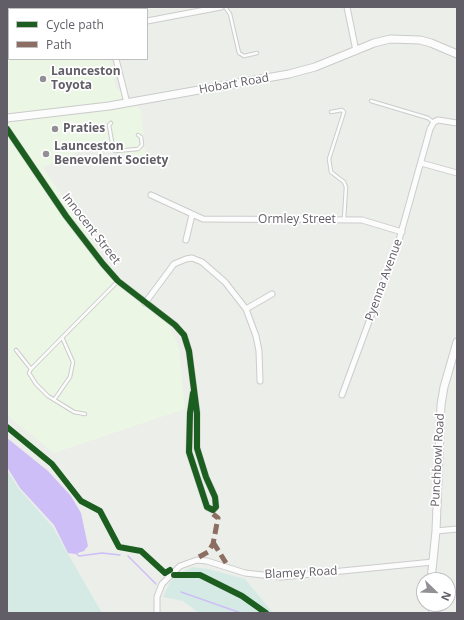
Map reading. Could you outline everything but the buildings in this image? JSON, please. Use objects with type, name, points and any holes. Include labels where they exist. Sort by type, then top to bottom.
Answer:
[{"type":"main road","name":"Hobart Road","points":[[7,118],[127,103],[289,74],[315,67],[390,39],[411,38],[431,43],[456,54]]},
{"type":"main road","name":"Punchbowl Road","points":[[432,572],[436,531],[441,405],[444,387],[457,342]]},
{"type":"street","points":[[148,21],[222,7]]},
{"type":"street","points":[[347,7],[356,51]]},
{"type":"street","points":[[116,60],[127,103]]},
{"type":"street","points":[[434,122],[438,120],[457,123]]},
{"type":"street","name":"Pyenna Avenue","points":[[342,395],[402,232],[430,129],[434,122]]},
{"type":"street","name":"Innocent Street","points":[[7,129],[87,246],[118,281],[175,325],[184,335],[189,351],[193,393],[197,413],[197,448],[206,477],[215,496],[216,507],[213,510],[207,507],[189,452],[190,413],[193,393]]},
{"type":"street","points":[[421,163],[457,173]]},
{"type":"street","name":"Ormley Street","points":[[152,195],[192,215],[210,220],[362,220],[402,232]]},
{"type":"street","points":[[186,240],[192,215]]},
{"type":"street","points":[[145,303],[174,264],[192,258],[202,262],[216,273],[233,291],[246,309],[256,336],[259,351],[260,381]]},
{"type":"street","points":[[246,309],[272,294]]},
{"type":"street","points":[[436,531],[457,529]]},
{"type":"street","name":"Blamey Road","points":[[157,613],[157,597],[162,584],[180,566],[198,560],[207,561],[245,573],[281,577],[433,562]]},
{"type":"lane","points":[[225,7],[230,14],[239,54],[244,56],[257,53]]},
{"type":"lane","points":[[371,101],[428,118],[434,122]]},
{"type":"lane","points":[[331,112],[342,110],[344,112],[330,153],[329,164],[332,172],[344,182],[346,187],[344,220]]},
{"type":"lane","points":[[112,122],[109,125],[112,148],[115,151],[138,149],[142,145],[141,137],[138,135]]},
{"type":"lane","points":[[31,368],[118,281]]},
{"type":"lane","points":[[54,400],[70,377],[73,362],[62,337]]},
{"type":"lane","points":[[16,350],[31,368],[31,377],[54,400],[74,412],[85,414]]},
{"type":"shaded area","points":[[8,20],[8,60],[109,60],[116,88],[141,110],[146,158],[82,147],[81,151],[43,167],[113,272],[164,312],[179,349],[185,409],[54,453],[7,415]]},
{"type":"shaded area","points":[[7,438],[48,471],[71,496],[81,513],[88,546],[84,551],[75,554],[68,553],[54,525],[20,488],[7,467]]},
{"type":"shaded area","points":[[7,470],[19,489],[52,526],[102,613],[7,613]]},
{"type":"shaded area","points":[[193,567],[208,569],[245,579],[273,613],[199,613],[183,601],[163,597],[170,582],[179,573]]},
{"type":"waterway","points":[[76,553],[79,556],[102,553],[120,555]]},
{"type":"waterway","points":[[128,556],[156,584]]},
{"type":"waterway","points":[[181,592],[241,613]]},
{"type":"marked path","points":[[199,557],[208,552],[213,544],[218,518],[213,514]]},
{"type":"marked path","points":[[213,542],[226,563]]},
{"type":"cycle path","points":[[7,129],[66,216],[103,264],[118,281],[175,325],[184,335],[189,351],[197,413],[197,448],[206,477],[215,497],[216,507],[213,510],[207,507],[189,452],[190,413],[193,393]]},
{"type":"cycle path","points":[[7,427],[52,464],[81,501],[100,511],[119,547],[141,551],[165,573],[170,570]]},
{"type":"cycle path","points":[[174,575],[200,575],[242,596],[266,613]]},
{"type":"place","name":"Launceston Toyota","points":[[43,79]]},
{"type":"place","name":"Praties","points":[[55,129]]},
{"type":"place","name":"Launceston Benevolent Society","points":[[46,154]]}]
